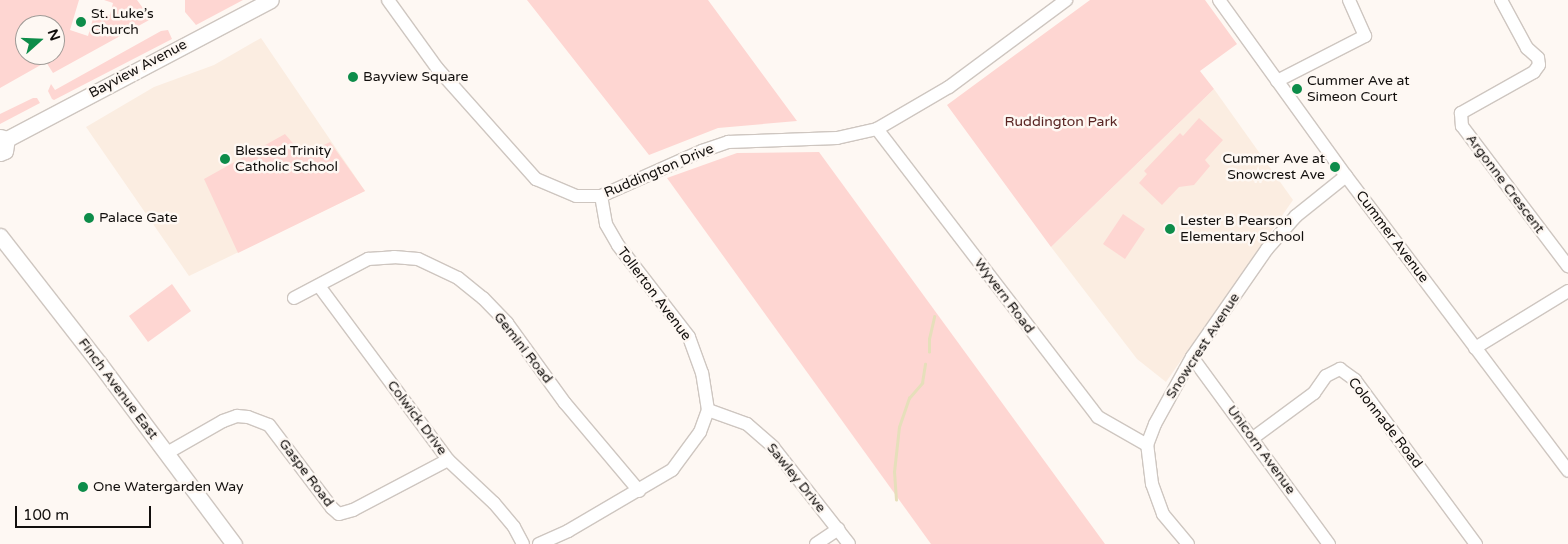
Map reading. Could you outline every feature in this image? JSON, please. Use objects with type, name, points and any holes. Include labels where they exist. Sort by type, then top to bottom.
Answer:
[{"type":"main road","name":"Bayview Avenue","points":[[0,153],[5,150],[3,138],[271,0]]},
{"type":"main road","name":"Finch Avenue East","points":[[0,236],[167,453],[234,544]]},
{"type":"street","name":"Ruddington Drive","points":[[388,0],[437,68],[536,179],[576,196],[601,196],[693,155],[728,142],[837,138],[877,129],[949,87],[1066,0]]},
{"type":"street","name":"Cummer Avenue","points":[[1219,0],[1346,176],[1568,471]]},
{"type":"street","points":[[1277,81],[1365,36],[1348,0]]},
{"type":"street","name":"Argonne Crescent","points":[[1502,0],[1526,48],[1538,58],[1539,65],[1534,72],[1461,113],[1462,126],[1568,266]]},
{"type":"street","name":"Wyvern Road","points":[[877,129],[1098,417],[1146,445]]},
{"type":"street","name":"Snowcrest Avenue","points":[[1146,445],[1155,424],[1192,357],[1266,249],[1296,216],[1346,176]]},
{"type":"street","name":"Tollerton Avenue","points":[[601,196],[606,224],[618,245],[689,337],[702,373],[708,410]]},
{"type":"street","name":"Gemini Road","points":[[294,298],[368,259],[394,257],[418,259],[458,278],[483,298],[507,323],[565,403],[639,491]]},
{"type":"street","name":"Colwick Drive","points":[[319,286],[448,460],[494,503],[514,527],[523,544]]},
{"type":"street","points":[[1475,348],[1568,291]]},
{"type":"street","name":"Unicorn Avenue","points":[[1192,357],[1329,544]]},
{"type":"street","name":"Colonnade Road","points":[[1253,438],[1314,393],[1326,376],[1340,369],[1355,380],[1476,544]]},
{"type":"street","points":[[539,544],[568,531],[672,470],[700,432],[708,410]]},
{"type":"street","name":"Sawley Drive","points":[[708,410],[747,424],[773,447],[848,544]]},
{"type":"street","name":"Gaspe Road","points":[[167,453],[223,421],[237,416],[248,416],[270,424],[332,508],[339,514],[353,510],[448,460]]},
{"type":"street","points":[[1146,445],[1152,484],[1163,514],[1188,544]]},
{"type":"street","points":[[816,544],[838,529]]},
{"type":"shaded area","name":"Blessed Trinity Catholic School","points":[[261,38],[365,191],[189,276],[86,127],[154,87],[214,65]]},
{"type":"shaded area","name":"Lester B Pearson Elementary School","points":[[1214,89],[1293,200],[1166,382],[1137,359],[1051,247]]},
{"type":"green space","points":[[0,0],[79,0],[70,30],[88,36],[94,15],[106,19],[107,17],[98,12],[110,15],[113,3],[104,0],[137,0],[151,19],[53,73],[48,65],[65,65],[65,15],[15,15],[15,65],[41,65],[0,88]]},
{"type":"green space","points":[[185,0],[243,0],[196,25],[185,12]]},
{"type":"green space","points":[[527,0],[708,0],[797,121],[718,128],[649,155]]},
{"type":"green space","name":"Ruddington Park","points":[[1090,0],[1205,0],[1237,44],[1200,71],[1214,89],[1051,247],[947,105]]},
{"type":"green space","points":[[168,30],[172,39],[54,100],[52,99],[48,91],[51,84],[55,90],[161,31]]},
{"type":"green space","points":[[33,98],[37,98],[40,103],[0,124],[0,114]]},
{"type":"green space","points":[[1199,118],[1223,140],[1205,160],[1210,166],[1194,185],[1179,187],[1162,205],[1139,183],[1147,174],[1144,171],[1180,133],[1183,136]]},
{"type":"green space","points":[[285,134],[303,155],[330,142],[365,191],[238,253],[204,179]]},
{"type":"green space","points":[[819,152],[1105,544],[931,544],[667,178],[737,153]]},
{"type":"green space","points":[[1123,214],[1145,229],[1125,259],[1103,244]]},
{"type":"green space","points":[[172,284],[191,311],[148,342],[129,316]]},
{"type":"waterway","points":[[929,352],[929,339],[934,317]]},
{"type":"waterway","points":[[896,500],[894,472],[899,427],[909,398],[922,383],[925,364]]},
{"type":"place","name":"St. Luke’s Church","points":[[81,22]]},
{"type":"place","name":"Bayview Square","points":[[353,77]]},
{"type":"place","name":"Cummer Ave at Simeon Court","points":[[1297,89]]},
{"type":"place","name":"Blessed Trinity Catholic School","points":[[225,159]]},
{"type":"place","name":"Cummer Ave at Snowcrest Ave","points":[[1335,167]]},
{"type":"place","name":"Palace Gate","points":[[89,218]]},
{"type":"place","name":"Lester B Pearson Elementary School","points":[[1170,229]]},
{"type":"place","name":"One Watergarden Way","points":[[83,487]]}]
